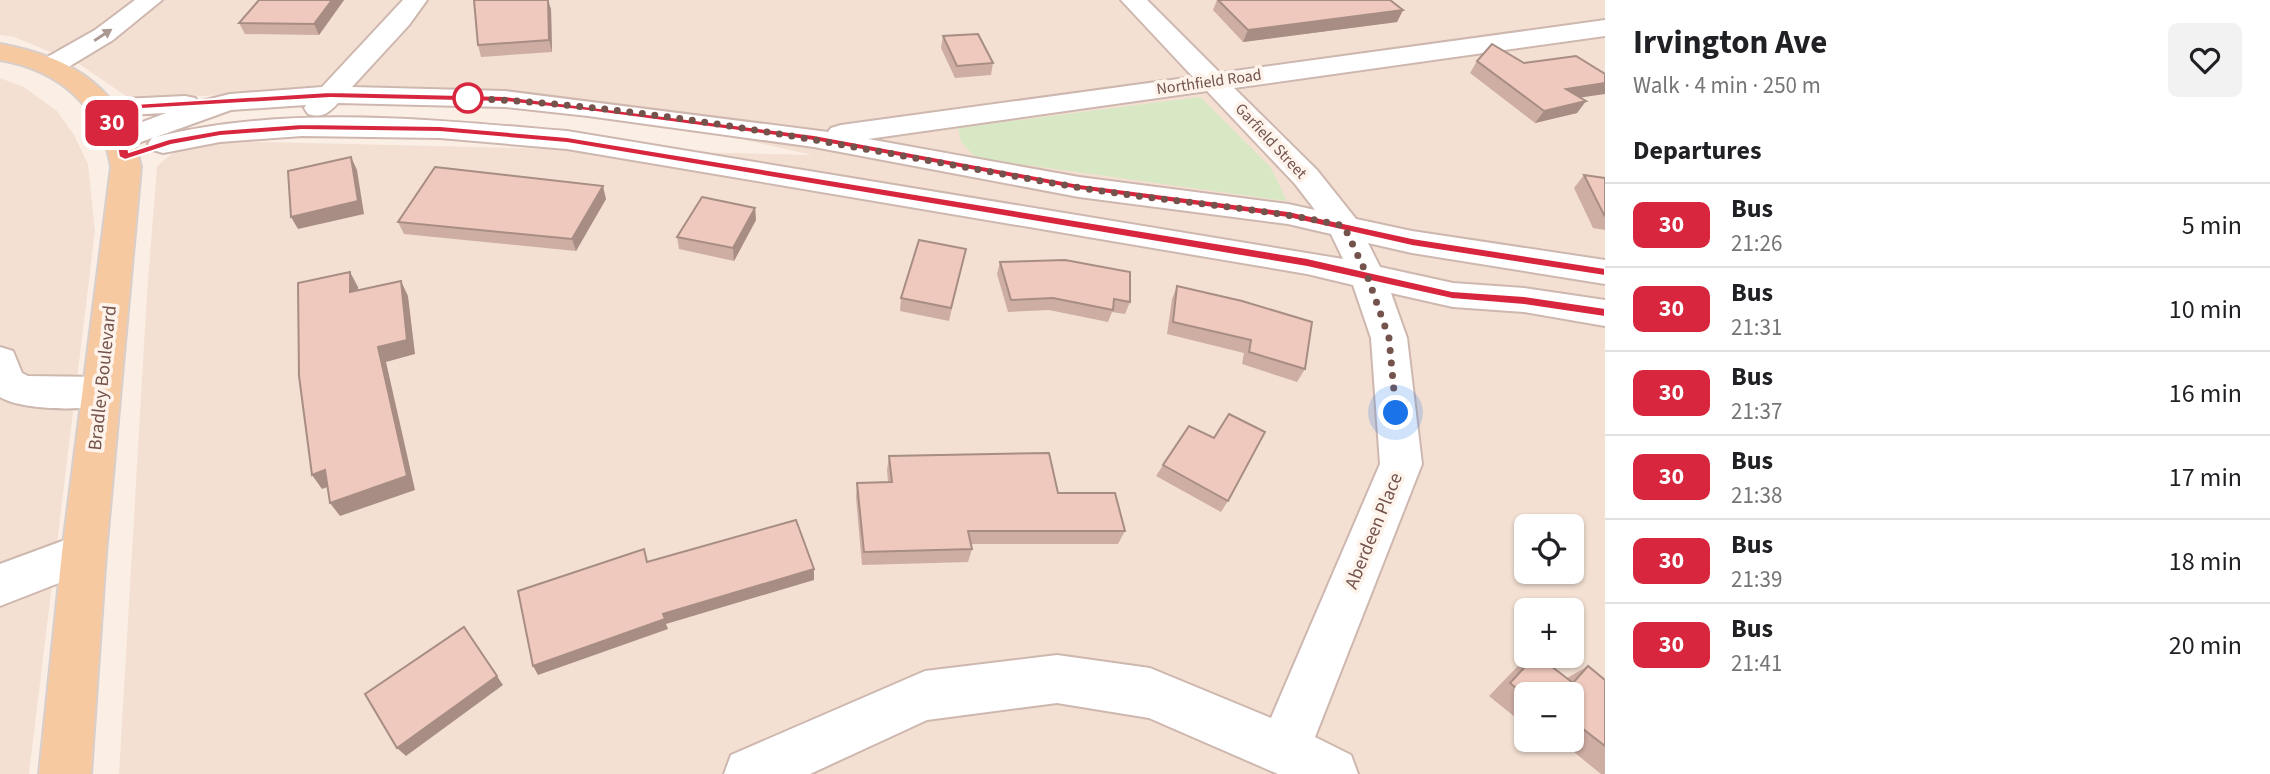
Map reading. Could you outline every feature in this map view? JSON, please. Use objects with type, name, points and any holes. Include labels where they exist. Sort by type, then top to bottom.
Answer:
[{"type":"main road","points":[[0,52],[39,62],[86,90],[102,108],[123,148]]},
{"type":"main road","name":"Bradley Boulevard","points":[[65,774],[84,553],[125,191],[123,148]]},
{"type":"street","points":[[39,62],[112,0]]},
{"type":"street","points":[[39,62],[104,35],[150,0]]},
{"type":"street","points":[[302,127],[415,0]]},
{"type":"street","name":"Garfield Street","points":[[1133,0],[1306,177],[1344,226]]},
{"type":"street","name":"Northfield Road","points":[[814,138],[1605,28]]},
{"type":"street","points":[[102,108],[330,95],[505,99],[814,138],[1079,187],[1277,212],[1412,242],[1605,272]]},
{"type":"street","points":[[123,148],[201,110],[229,102]]},
{"type":"street","points":[[123,148],[220,133],[302,127],[440,129],[567,140],[1307,262],[1452,295],[1524,300],[1605,313]]},
{"type":"street","points":[[798,177],[814,138]]},
{"type":"street","name":"Aberdeen Place","points":[[1284,749],[1401,464],[1389,338],[1367,275],[1344,226]]},
{"type":"street","points":[[0,361],[5,381],[21,391],[101,391]]},
{"type":"street","points":[[0,585],[84,553]]},
{"type":"street","points":[[750,774],[925,696],[1057,679],[1150,693],[1284,749],[1332,774]]},
{"type":"shaded area","points":[[0,0],[1605,0],[1605,774],[119,774],[157,166],[174,152],[219,141],[812,155],[589,105],[380,86],[132,100],[79,64],[14,37],[0,35]]},
{"type":"shaded area","points":[[0,78],[24,87],[57,111],[74,135],[88,164],[95,231],[29,774],[0,774]]},
{"type":"green space","points":[[1200,97],[1271,168],[1287,201],[976,158],[961,142],[958,128]]},
{"type":"building","points":[[259,0],[332,0],[314,24],[239,23]]},
{"type":"building","points":[[474,0],[548,0],[549,40],[478,45]]},
{"type":"building","points":[[1218,0],[1390,0],[1403,10],[1248,30]]},
{"type":"building","points":[[978,34],[993,63],[957,66],[943,36]]},
{"type":"building","points":[[1492,44],[1524,63],[1576,56],[1605,74],[1605,83],[1566,89],[1586,101],[1544,111],[1477,61]]},
{"type":"building","points":[[351,157],[358,201],[291,217],[288,171]]},
{"type":"building","points":[[435,167],[603,186],[572,239],[398,222]]},
{"type":"building","points":[[1584,175],[1605,178],[1605,216],[1604,215]]},
{"type":"building","points":[[702,197],[755,208],[733,248],[677,237]]},
{"type":"building","points":[[919,240],[966,249],[951,308],[901,298]]},
{"type":"building","points":[[1065,260],[1130,272],[1130,302],[1114,299],[1113,310],[1053,298],[1011,300],[1000,262]]},
{"type":"building","points":[[350,272],[350,292],[401,281],[407,340],[378,347],[407,476],[330,503],[325,470],[312,475],[299,376],[298,283]]},
{"type":"building","points":[[1177,286],[1242,301],[1312,322],[1305,369],[1249,352],[1251,340],[1173,322]]},
{"type":"building","points":[[1229,414],[1265,432],[1228,501],[1163,465],[1189,426],[1214,438]]},
{"type":"building","points":[[1049,453],[1058,493],[1115,493],[1125,531],[968,531],[972,549],[864,552],[857,483],[892,482],[889,456]]},
{"type":"building","points":[[796,520],[814,569],[663,614],[665,619],[533,666],[518,591],[644,549],[647,562]]},
{"type":"building","points":[[464,627],[497,676],[397,748],[365,694]]},
{"type":"building","points":[[1588,666],[1605,680],[1605,746],[1584,730],[1584,682],[1574,682]]},
{"type":"building","points":[[1524,668],[1554,668],[1572,682],[1514,682],[1514,686],[1510,683]]},
{"type":"bus line","name":"30","points":[[1605,272],[1412,242],[1288,214],[1079,187],[814,138],[588,108],[505,99],[330,95],[102,108],[121,140],[125,157],[169,142],[220,133],[302,127],[440,129],[567,140],[1307,262],[1452,295],[1524,300],[1605,313]]},
{"type":"route","points":[[468,98],[461,98],[505,99],[588,108],[814,138],[1079,187],[1288,214],[1344,226],[1367,275],[1389,338],[1396,413]]}]
